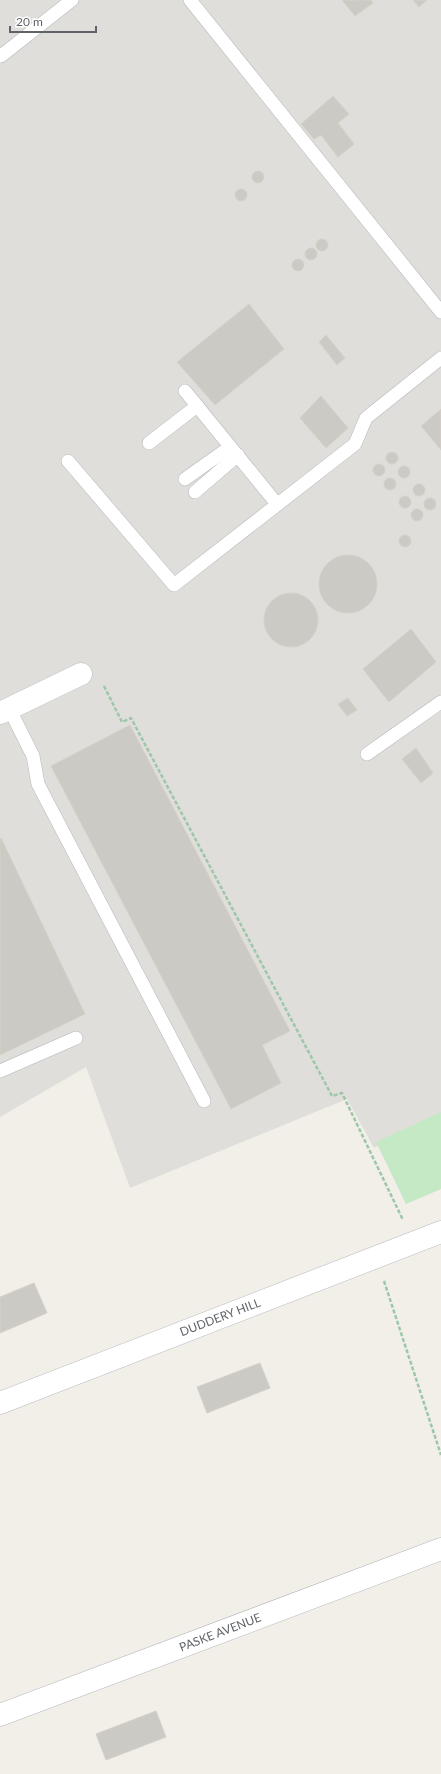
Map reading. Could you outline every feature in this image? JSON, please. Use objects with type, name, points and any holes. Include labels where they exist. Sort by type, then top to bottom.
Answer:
[{"type":"street","points":[[5,710],[81,674]]},
{"type":"street","name":"DUDDERY HILL","points":[[0,1403],[414,1244],[441,1232]]},
{"type":"street","name":"PASKE AVENUE","points":[[0,1715],[441,1549]]},
{"type":"lane","points":[[1,56],[72,0]]},
{"type":"lane","points":[[190,0],[441,312]]},
{"type":"lane","points":[[68,461],[174,585],[355,444],[366,418],[441,358]]},
{"type":"lane","points":[[185,391],[277,504]]},
{"type":"lane","points":[[149,443],[197,406]]},
{"type":"lane","points":[[186,479],[234,451]]},
{"type":"lane","points":[[195,492],[234,451]]},
{"type":"lane","points":[[368,754],[441,702]]},
{"type":"lane","points":[[5,710],[34,756],[38,784],[204,1101]]},
{"type":"lane","points":[[0,1071],[76,1038]]},
{"type":"path","points":[[103,683],[122,722],[131,718],[332,1096],[342,1093],[414,1244]]},
{"type":"path","points":[[377,1258],[441,1455]]},
{"type":"shaded area","points":[[0,0],[441,0],[441,1115],[374,1148],[347,1099],[130,1188],[86,1067],[0,1117]]},
{"type":"green space","points":[[441,1112],[441,1189],[406,1204],[376,1142]]},
{"type":"building","points":[[342,0],[371,0],[373,3],[355,16]]},
{"type":"building","points":[[413,0],[427,0],[419,7]]},
{"type":"building","points":[[333,96],[349,114],[338,123],[354,144],[338,157],[321,135],[314,139],[301,124]]},
{"type":"building","points":[[256,171],[260,171],[264,177],[260,183],[256,183],[252,179],[252,175]]},
{"type":"building","points":[[239,189],[243,189],[247,195],[243,201],[239,201],[235,197],[235,193]]},
{"type":"building","points":[[320,239],[324,239],[328,245],[324,251],[320,251],[316,247],[316,243]]},
{"type":"building","points":[[309,248],[313,248],[317,254],[313,260],[309,260],[305,256],[305,252]]},
{"type":"building","points":[[296,259],[300,259],[304,265],[300,271],[296,271],[292,267],[292,263]]},
{"type":"building","points":[[249,304],[284,349],[215,405],[177,362]]},
{"type":"building","points":[[326,335],[345,358],[337,365],[319,342]]},
{"type":"building","points":[[321,396],[348,428],[326,448],[300,418]]},
{"type":"building","points":[[441,409],[441,450],[421,426]]},
{"type":"building","points":[[390,452],[394,452],[398,458],[394,464],[390,464],[386,460],[386,456]]},
{"type":"building","points":[[377,464],[381,464],[385,470],[381,476],[377,476],[373,472],[373,468]]},
{"type":"building","points":[[402,466],[406,466],[410,472],[406,478],[402,478],[398,474],[398,470]]},
{"type":"building","points":[[388,478],[392,478],[396,484],[392,490],[388,490],[384,486],[384,482]]},
{"type":"building","points":[[417,484],[421,484],[425,490],[421,496],[417,496],[413,492],[413,488]]},
{"type":"building","points":[[403,496],[407,496],[411,502],[407,508],[403,508],[399,504],[399,500]]},
{"type":"building","points":[[428,498],[432,498],[436,504],[432,510],[428,510],[424,506],[424,502]]},
{"type":"building","points":[[415,509],[419,509],[423,515],[419,521],[415,521],[411,517],[411,513]]},
{"type":"building","points":[[403,535],[407,535],[411,541],[407,547],[403,547],[399,543],[399,539]]},
{"type":"building","points":[[342,555],[354,555],[369,563],[377,578],[377,590],[369,605],[354,613],[342,613],[327,605],[319,590],[319,578],[327,563]]},
{"type":"building","points":[[291,593],[301,595],[310,601],[316,610],[318,620],[316,630],[310,639],[301,645],[291,647],[281,645],[272,639],[266,630],[264,620],[266,610],[272,601],[281,595]]},
{"type":"building","points":[[411,629],[436,662],[389,702],[363,669]]},
{"type":"building","points":[[348,698],[357,710],[347,716],[338,704]]},
{"type":"building","points":[[130,725],[290,1031],[262,1045],[281,1083],[231,1109],[51,766]]},
{"type":"building","points":[[416,748],[433,773],[421,783],[402,759]]},
{"type":"building","points":[[1,838],[85,1014],[0,1055],[0,839]]},
{"type":"building","points":[[34,1283],[47,1313],[0,1333],[0,1297]]},
{"type":"building","points":[[260,1363],[270,1388],[207,1413],[197,1387]]},
{"type":"building","points":[[156,1711],[166,1737],[106,1760],[96,1734]]}]
